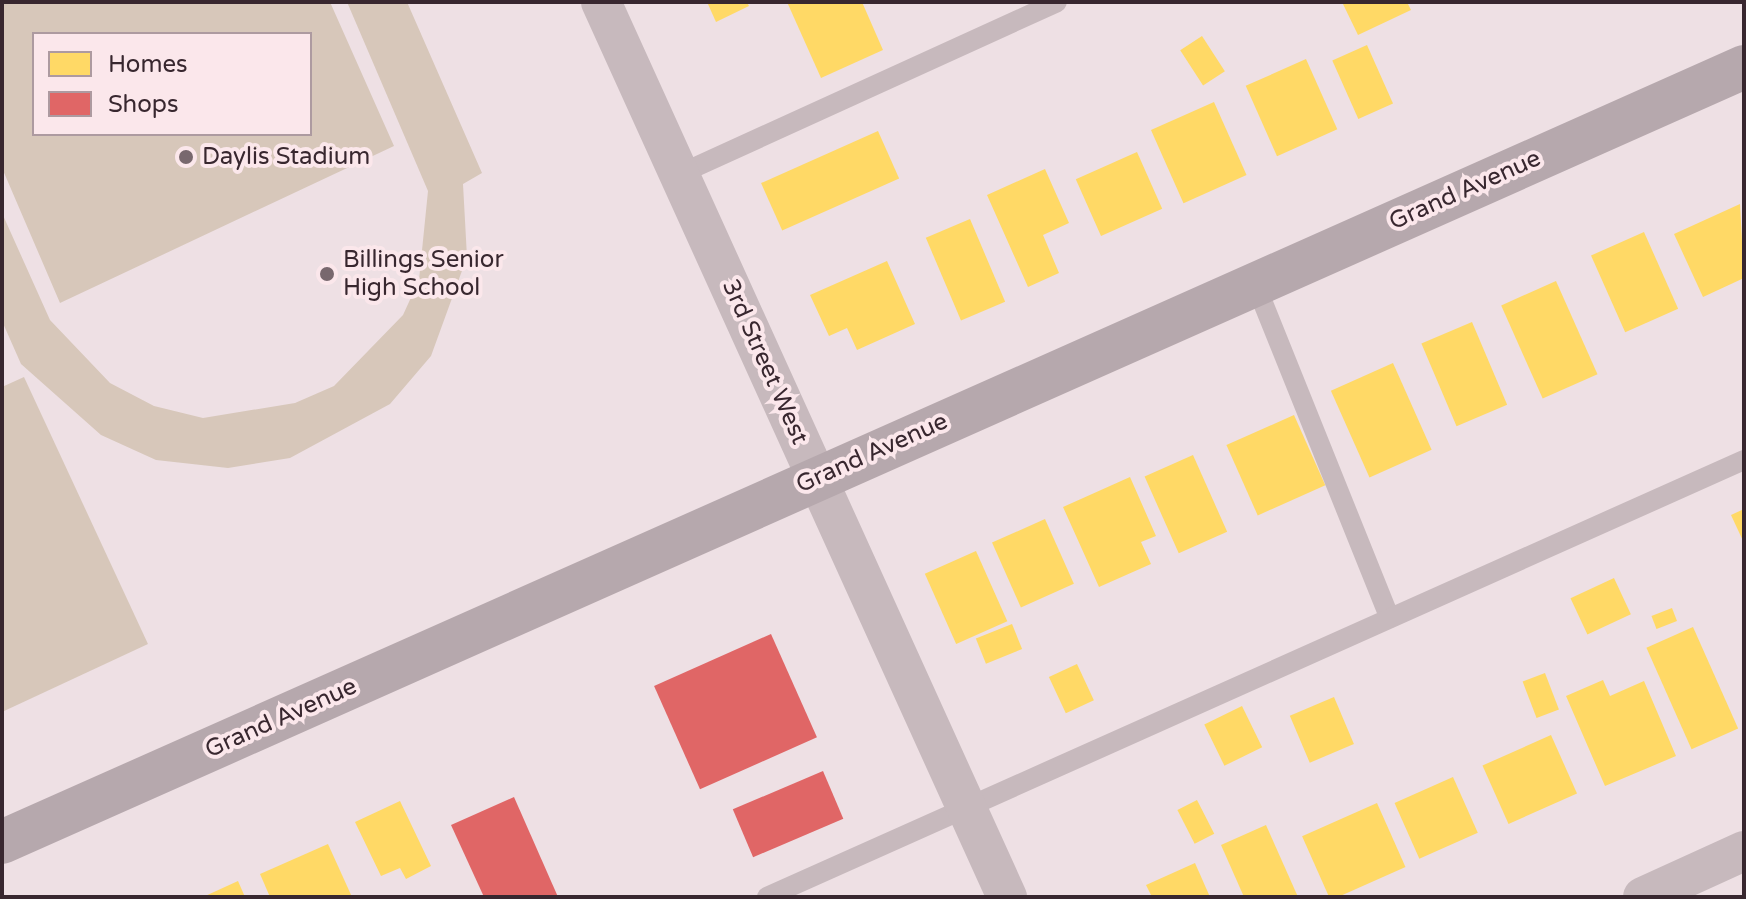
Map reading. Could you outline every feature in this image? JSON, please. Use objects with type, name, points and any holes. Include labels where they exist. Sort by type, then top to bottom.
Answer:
[{"type":"main road","name":"Grand Avenue","points":[[2,842],[1744,67]]},
{"type":"street","name":"3rd Street West","points":[[601,2],[1007,897]]},
{"type":"street","points":[[1643,897],[1744,851]]},
{"type":"lane","points":[[680,174],[1057,2]]},
{"type":"lane","points":[[1255,283],[1390,618]]},
{"type":"lane","points":[[767,897],[1744,460]]},
{"type":"shaded area","name":"Daylis Stadium","points":[[2,2],[330,2],[394,146],[60,303],[2,168]]},
{"type":"shaded area","points":[[347,2],[407,2],[482,173],[463,184],[467,257],[431,356],[390,404],[290,458],[228,468],[156,460],[101,435],[21,364],[2,321],[2,213],[50,320],[110,383],[154,406],[203,418],[295,403],[334,386],[403,315],[419,280],[428,191]]},
{"type":"shaded area","points":[[24,377],[148,644],[2,712],[2,387]]},
{"type":"building: Homes","points":[[707,2],[747,2],[749,6],[716,22]]},
{"type":"building: Homes","points":[[787,2],[862,2],[883,50],[821,78]]},
{"type":"building: Homes","points":[[1342,2],[1407,2],[1411,10],[1358,35]]},
{"type":"building: Homes","points":[[1202,36],[1225,71],[1203,85],[1180,50]]},
{"type":"building: Homes","points":[[1367,45],[1393,103],[1358,119],[1332,60]]},
{"type":"building: Homes","points":[[1306,59],[1337,129],[1277,156],[1246,86]]},
{"type":"building: Homes","points":[[1214,102],[1247,175],[1184,203],[1151,130]]},
{"type":"building: Homes","points":[[878,131],[899,179],[782,231],[761,183]]},
{"type":"building: Homes","points":[[1137,152],[1162,209],[1101,236],[1076,179]]},
{"type":"building: Homes","points":[[1045,169],[1069,223],[1043,235],[1059,273],[1028,287],[987,195]]},
{"type":"building: Homes","points":[[1740,204],[1744,278],[1703,297],[1674,234]]},
{"type":"building: Homes","points":[[970,219],[1005,302],[961,321],[926,238]]},
{"type":"building: Homes","points":[[1644,232],[1678,309],[1625,332],[1591,256]]},
{"type":"building: Homes","points":[[887,261],[915,324],[857,350],[847,328],[829,336],[810,295]]},
{"type":"building: Homes","points":[[1556,281],[1597,374],[1543,399],[1501,305]]},
{"type":"building: Homes","points":[[1472,322],[1507,405],[1457,426],[1421,343]]},
{"type":"building: Homes","points":[[1393,363],[1432,450],[1370,477],[1331,391]]},
{"type":"building: Homes","points":[[1294,415],[1325,485],[1258,515],[1226,445]]},
{"type":"building: Homes","points":[[1193,455],[1227,532],[1179,553],[1145,477]]},
{"type":"building: Homes","points":[[1130,477],[1156,536],[1141,542],[1151,564],[1099,587],[1063,507]]},
{"type":"building: Homes","points":[[1744,509],[1744,543],[1731,515]]},
{"type":"building: Homes","points":[[1045,519],[1074,584],[1021,607],[992,543]]},
{"type":"building: Homes","points":[[976,551],[1007,621],[956,644],[925,574]]},
{"type":"building: Homes","points":[[1614,578],[1631,614],[1587,635],[1570,598]]},
{"type":"building: Homes","points":[[1672,608],[1677,621],[1656,629],[1651,616]]},
{"type":"building: Homes","points":[[1012,624],[1022,649],[986,664],[976,639]]},
{"type":"building: Homes","points":[[1693,627],[1738,728],[1692,749],[1646,648]]},
{"type":"building: Homes","points":[[1077,664],[1094,700],[1066,713],[1049,677]]},
{"type":"building: Homes","points":[[1545,673],[1559,709],[1537,718],[1523,682]]},
{"type":"building: Homes","points":[[1603,680],[1610,696],[1644,681],[1676,756],[1605,786],[1566,696]]},
{"type":"building: Homes","points":[[1334,697],[1354,744],[1310,763],[1290,716]]},
{"type":"building: Homes","points":[[1242,706],[1262,747],[1224,766],[1204,724]]},
{"type":"building: Homes","points":[[1551,735],[1577,793],[1509,824],[1482,766]]},
{"type":"building: Homes","points":[[1453,777],[1478,833],[1419,859],[1395,803]]},
{"type":"building: Homes","points":[[1197,800],[1214,834],[1195,844],[1177,810]]},
{"type":"building: Homes","points":[[400,801],[431,866],[406,879],[400,868],[381,876],[355,822]]},
{"type":"building: Homes","points":[[1377,803],[1405,867],[1338,897],[1329,897],[1302,836]]},
{"type":"building: Homes","points":[[1266,825],[1298,897],[1244,897],[1221,845]]},
{"type":"building: Homes","points":[[328,844],[352,897],[270,897],[260,874]]},
{"type":"building: Homes","points":[[1195,863],[1210,897],[1152,897],[1146,885]]},
{"type":"building: Homes","points":[[238,881],[245,897],[203,897]]},
{"type":"building: Shops","points":[[771,634],[817,737],[700,789],[654,686]]},
{"type":"building: Shops","points":[[823,771],[843,819],[753,857],[733,809]]},
{"type":"building: Shops","points":[[514,797],[558,897],[484,897],[451,825]]},
{"type":"place","name":"Daylis Stadium","points":[[186,157]]},
{"type":"place","name":"Billings Senior High School","points":[[327,274]]}]
